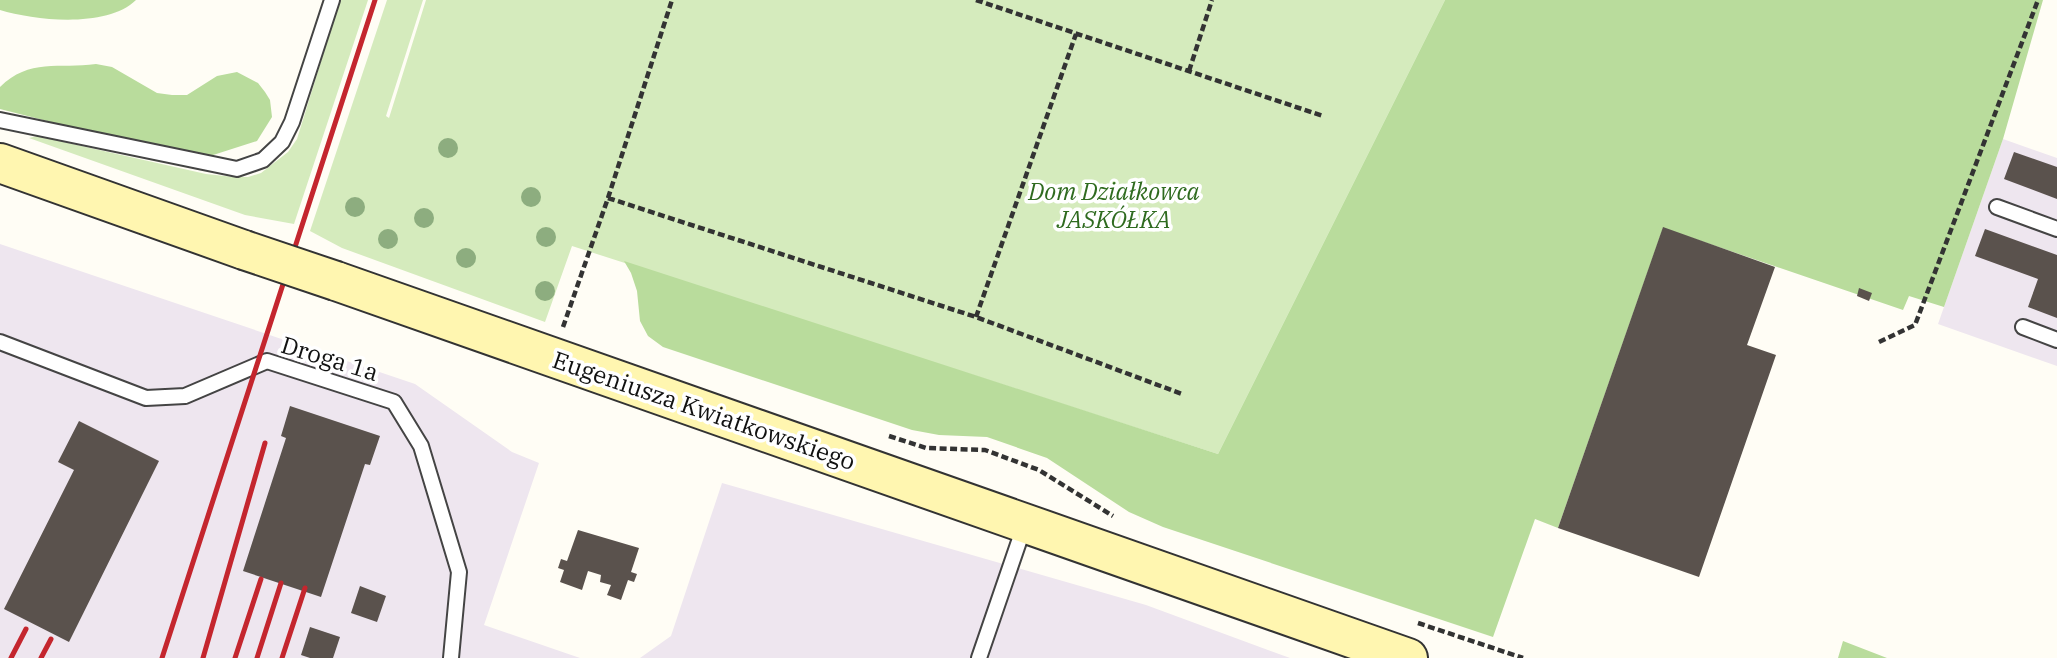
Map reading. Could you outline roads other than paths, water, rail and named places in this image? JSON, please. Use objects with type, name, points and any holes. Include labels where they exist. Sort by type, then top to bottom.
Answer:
[{"type":"main road","name":"Eugeniusza Kwiatkowskiego","points":[[0,163],[1408,658]]},
{"type":"lane","points":[[0,120],[237,169],[263,160],[282,142],[292,122],[332,0]]},
{"type":"lane","points":[[1997,207],[2057,229]]},
{"type":"lane","points":[[2023,327],[2057,340]]},
{"type":"lane","name":"Droga 1a","points":[[0,342],[146,398],[185,396],[267,361],[394,402],[421,446],[459,572],[450,658]]},
{"type":"lane","points":[[979,658],[1025,523]]},
{"type":"railway","points":[[162,658],[375,0]]},
{"type":"railway","points":[[203,658],[265,443]]},
{"type":"railway","points":[[235,658],[261,579]]},
{"type":"railway","points":[[257,658],[281,583]]},
{"type":"railway","points":[[282,658],[305,588]]},
{"type":"railway","points":[[11,658],[26,629]]},
{"type":"railway","points":[[41,658],[51,639]]},
{"type":"park label","name":"Dom Działkowca JASKÓŁKA","points":[[1114,205]]}]
